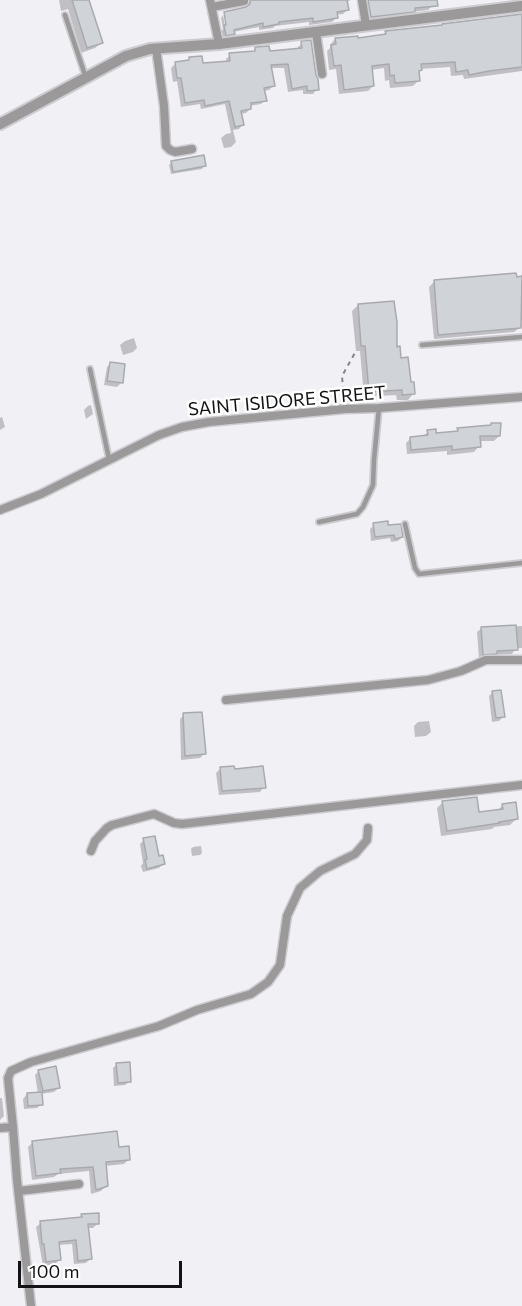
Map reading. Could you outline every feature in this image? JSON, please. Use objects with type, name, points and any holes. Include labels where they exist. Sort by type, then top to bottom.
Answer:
[{"type":"street","points":[[362,0],[366,26]]},
{"type":"street","points":[[219,44],[211,3],[244,1]]},
{"type":"street","points":[[0,124],[126,56],[156,48],[219,44],[522,6]]},
{"type":"street","points":[[316,32],[322,74]]},
{"type":"street","points":[[156,48],[164,106],[166,146],[175,152],[192,148]]},
{"type":"street","name":"SAINT ISIDORE STREET","points":[[0,510],[41,494],[159,435],[182,427],[209,422],[345,409],[522,397]]},
{"type":"street","points":[[226,700],[428,680],[461,671],[486,660],[522,660]]},
{"type":"street","points":[[91,851],[95,841],[112,825],[154,814],[182,824],[522,785]]},
{"type":"street","points":[[31,1306],[8,1078],[11,1071],[31,1062],[159,1026],[197,1010],[251,994],[268,982],[280,965],[287,916],[300,888],[320,871],[356,854],[367,840],[368,828]]},
{"type":"street","points":[[0,1128],[13,1127]]},
{"type":"street","points":[[19,1191],[79,1184]]},
{"type":"lane","points":[[64,15],[86,78]]},
{"type":"lane","points":[[422,345],[522,338]]},
{"type":"lane","points":[[90,369],[109,459]]},
{"type":"lane","points":[[319,522],[357,514],[363,507],[373,485],[380,408]]},
{"type":"lane","points":[[405,524],[415,568],[419,574],[522,563]]},
{"type":"path","points":[[345,409],[342,376],[356,351]]},
{"type":"building","points":[[72,0],[89,0],[103,43],[87,48]]},
{"type":"building","points":[[250,0],[347,0],[349,10],[337,12],[338,18],[313,22],[313,18],[279,22],[279,24],[263,27],[263,23],[234,30],[235,34],[226,36],[224,12],[246,7],[250,4]]},
{"type":"building","points":[[368,0],[437,0],[438,6],[415,8],[415,12],[371,17]]},
{"type":"building","points":[[522,14],[522,67],[469,75],[468,70],[456,72],[455,62],[421,64],[420,81],[395,83],[394,75],[390,76],[389,64],[372,66],[374,86],[344,90],[341,65],[334,66],[331,45],[336,44],[335,38],[358,36],[358,38],[386,34],[385,31]]},
{"type":"building","points":[[311,40],[319,90],[307,91],[307,86],[292,89],[288,64],[271,65],[275,86],[264,88],[267,101],[251,103],[251,109],[241,111],[244,125],[235,127],[229,101],[205,106],[204,100],[185,103],[181,78],[177,78],[175,62],[189,60],[189,57],[202,56],[203,63],[230,61],[229,53],[255,51],[255,47],[269,46],[270,51],[302,48],[301,41]]},
{"type":"building","points":[[204,155],[206,166],[173,172],[171,161]]},
{"type":"building","points":[[516,273],[517,277],[522,276],[521,328],[438,335],[434,280]]},
{"type":"building","points":[[394,301],[397,347],[400,346],[401,358],[408,357],[415,394],[402,395],[402,390],[369,392],[365,346],[361,346],[358,304]]},
{"type":"building","points":[[110,362],[125,364],[123,383],[107,381]]},
{"type":"building","points":[[491,423],[501,423],[500,436],[480,436],[481,447],[452,450],[452,446],[411,450],[410,437],[428,435],[427,430],[436,429],[436,433],[458,431],[457,428],[491,425]]},
{"type":"building","points":[[388,521],[388,525],[401,524],[403,537],[395,539],[394,535],[375,537],[373,523]]},
{"type":"building","points":[[516,625],[518,650],[497,651],[497,654],[483,655],[481,627]]},
{"type":"building","points":[[501,690],[505,717],[496,718],[492,691]]},
{"type":"building","points":[[202,712],[206,754],[185,756],[183,713]]},
{"type":"building","points":[[234,766],[235,769],[263,766],[266,788],[222,791],[220,767]]},
{"type":"building","points":[[477,797],[479,812],[503,809],[502,804],[516,802],[518,819],[447,831],[442,801]]},
{"type":"building","points":[[155,836],[159,856],[163,855],[165,864],[147,869],[143,838]]},
{"type":"building","points":[[130,1062],[131,1082],[118,1083],[116,1063]]},
{"type":"building","points":[[56,1066],[60,1088],[43,1091],[38,1070]]},
{"type":"building","points":[[42,1092],[43,1105],[28,1106],[27,1093]]},
{"type":"building","points":[[117,1131],[119,1147],[129,1146],[130,1160],[106,1162],[108,1186],[96,1190],[93,1167],[60,1169],[61,1173],[36,1176],[32,1141]]},
{"type":"building","points":[[99,1213],[99,1224],[88,1224],[92,1259],[78,1261],[76,1240],[59,1242],[61,1260],[46,1262],[40,1221]]}]
